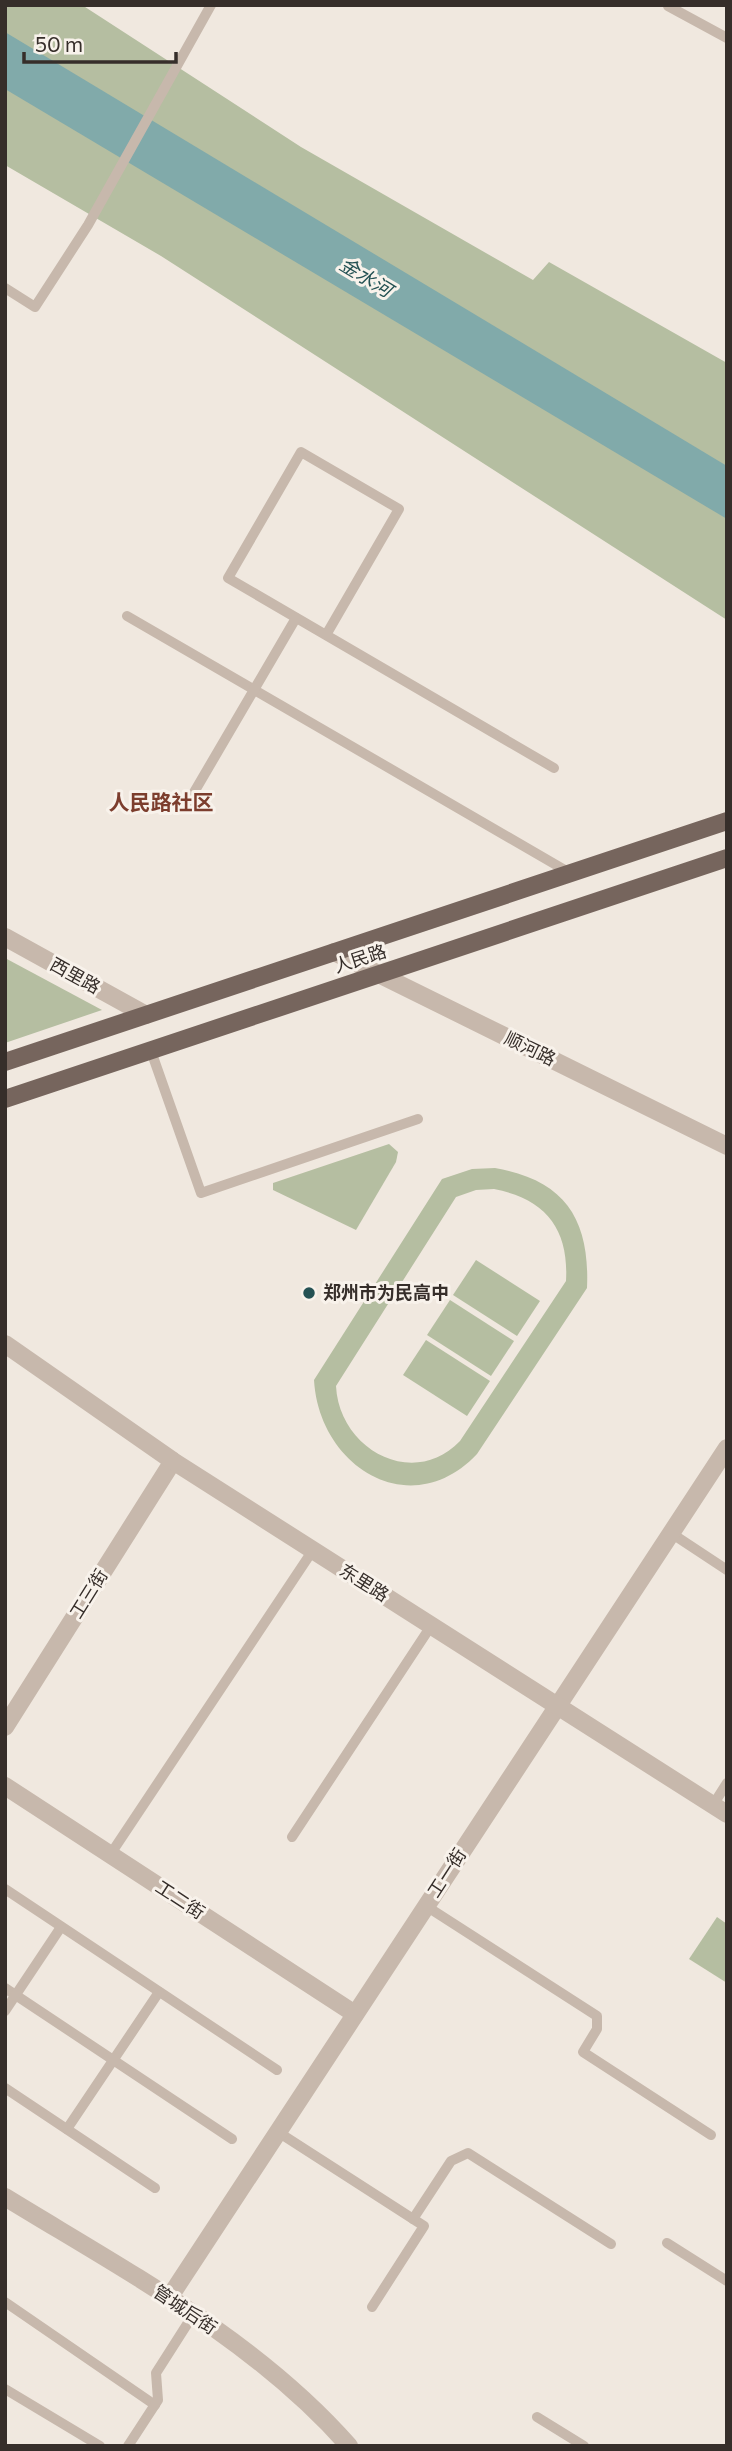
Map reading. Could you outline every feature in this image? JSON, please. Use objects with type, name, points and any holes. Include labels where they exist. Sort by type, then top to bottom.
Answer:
[{"type":"main road","name":"人民路","points":[[5,1062],[727,821]]},
{"type":"main road","name":"人民路","points":[[5,1099],[727,858]]},
{"type":"street","name":"西里路","points":[[5,937],[146,1015]]},
{"type":"street","name":"顺河路","points":[[334,952],[727,1146]]},
{"type":"street","name":"东里路","points":[[5,1344],[173,1461],[720,1810]]},
{"type":"street","name":"工一街","points":[[169,2298],[727,1448]]},
{"type":"street","name":"工三街","points":[[5,1727],[173,1461]]},
{"type":"street","name":"工二街","points":[[5,1786],[355,2014]]},
{"type":"street","name":"管城后街","points":[[5,2197],[169,2298],[242,2349],[315,2410],[349,2446]]},
{"type":"lane","points":[[5,288],[35,307],[88,225],[211,5]]},
{"type":"lane","points":[[667,6],[727,38]]},
{"type":"lane","points":[[326,635],[400,509],[301,452],[228,578],[554,768]]},
{"type":"lane","points":[[127,616],[570,873]]},
{"type":"lane","points":[[186,806],[296,618]]},
{"type":"lane","points":[[151,1051],[201,1194],[418,1119]]},
{"type":"lane","points":[[671,1533],[727,1570]]},
{"type":"lane","points":[[110,1855],[313,1550]]},
{"type":"lane","points":[[292,1836],[431,1626]]},
{"type":"lane","points":[[720,1810],[727,1783]]},
{"type":"lane","points":[[5,1889],[277,2070]]},
{"type":"lane","points":[[426,1906],[597,2016],[597,2029],[583,2052],[711,2135]]},
{"type":"lane","points":[[5,2011],[61,1927]]},
{"type":"lane","points":[[5,1988],[232,2138]]},
{"type":"lane","points":[[67,2129],[159,1992]]},
{"type":"lane","points":[[5,2088],[155,2188]]},
{"type":"lane","points":[[278,2132],[424,2226],[372,2307]]},
{"type":"lane","points":[[413,2219],[451,2161],[468,2153],[611,2244]]},
{"type":"lane","points":[[667,2243],[727,2281]]},
{"type":"lane","points":[[5,2302],[155,2404]]},
{"type":"lane","points":[[128,2446],[155,2404],[159,2390],[156,2373],[193,2315]]},
{"type":"lane","points":[[5,2389],[100,2446]]},
{"type":"lane","points":[[537,2417],[584,2446]]},
{"type":"green space","points":[[5,5],[82,5],[301,147],[533,280],[549,262],[727,363],[727,620],[161,256],[5,165]]},
{"type":"green space","points":[[5,958],[102,1010],[5,1043]]},
{"type":"green space","points":[[389,1144],[398,1152],[396,1162],[356,1230],[273,1190],[273,1183]]},
{"type":"green space","points":[[495,1168],[519,1174],[556,1193],[578,1223],[584,1242],[587,1288],[477,1454],[451,1474],[424,1484],[398,1484],[373,1476],[350,1460],[332,1438],[320,1411],[314,1380],[442,1179],[472,1169]],"holes":[[[494,1189],[528,1200],[551,1219],[563,1246],[566,1281],[460,1441],[441,1455],[421,1462],[401,1462],[382,1456],[364,1444],[350,1428],[340,1408],[336,1386],[456,1197],[476,1190]]]},
{"type":"green space","points":[[476,1260],[540,1301],[517,1336],[453,1295]]},
{"type":"green space","points":[[450,1300],[514,1341],[491,1376],[427,1335]]},
{"type":"green space","points":[[426,1340],[490,1381],[467,1416],[403,1375]]},
{"type":"green space","points":[[717,1917],[727,1924],[727,1983],[689,1959]]},
{"type":"water","name":"金水河","points":[[5,32],[727,466],[727,519],[5,89]]},
{"type":"place","name":"郑州市为民高中","points":[[309,1293]]},
{"type":"district","name":"人民路社区","points":[[161,803]]}]
